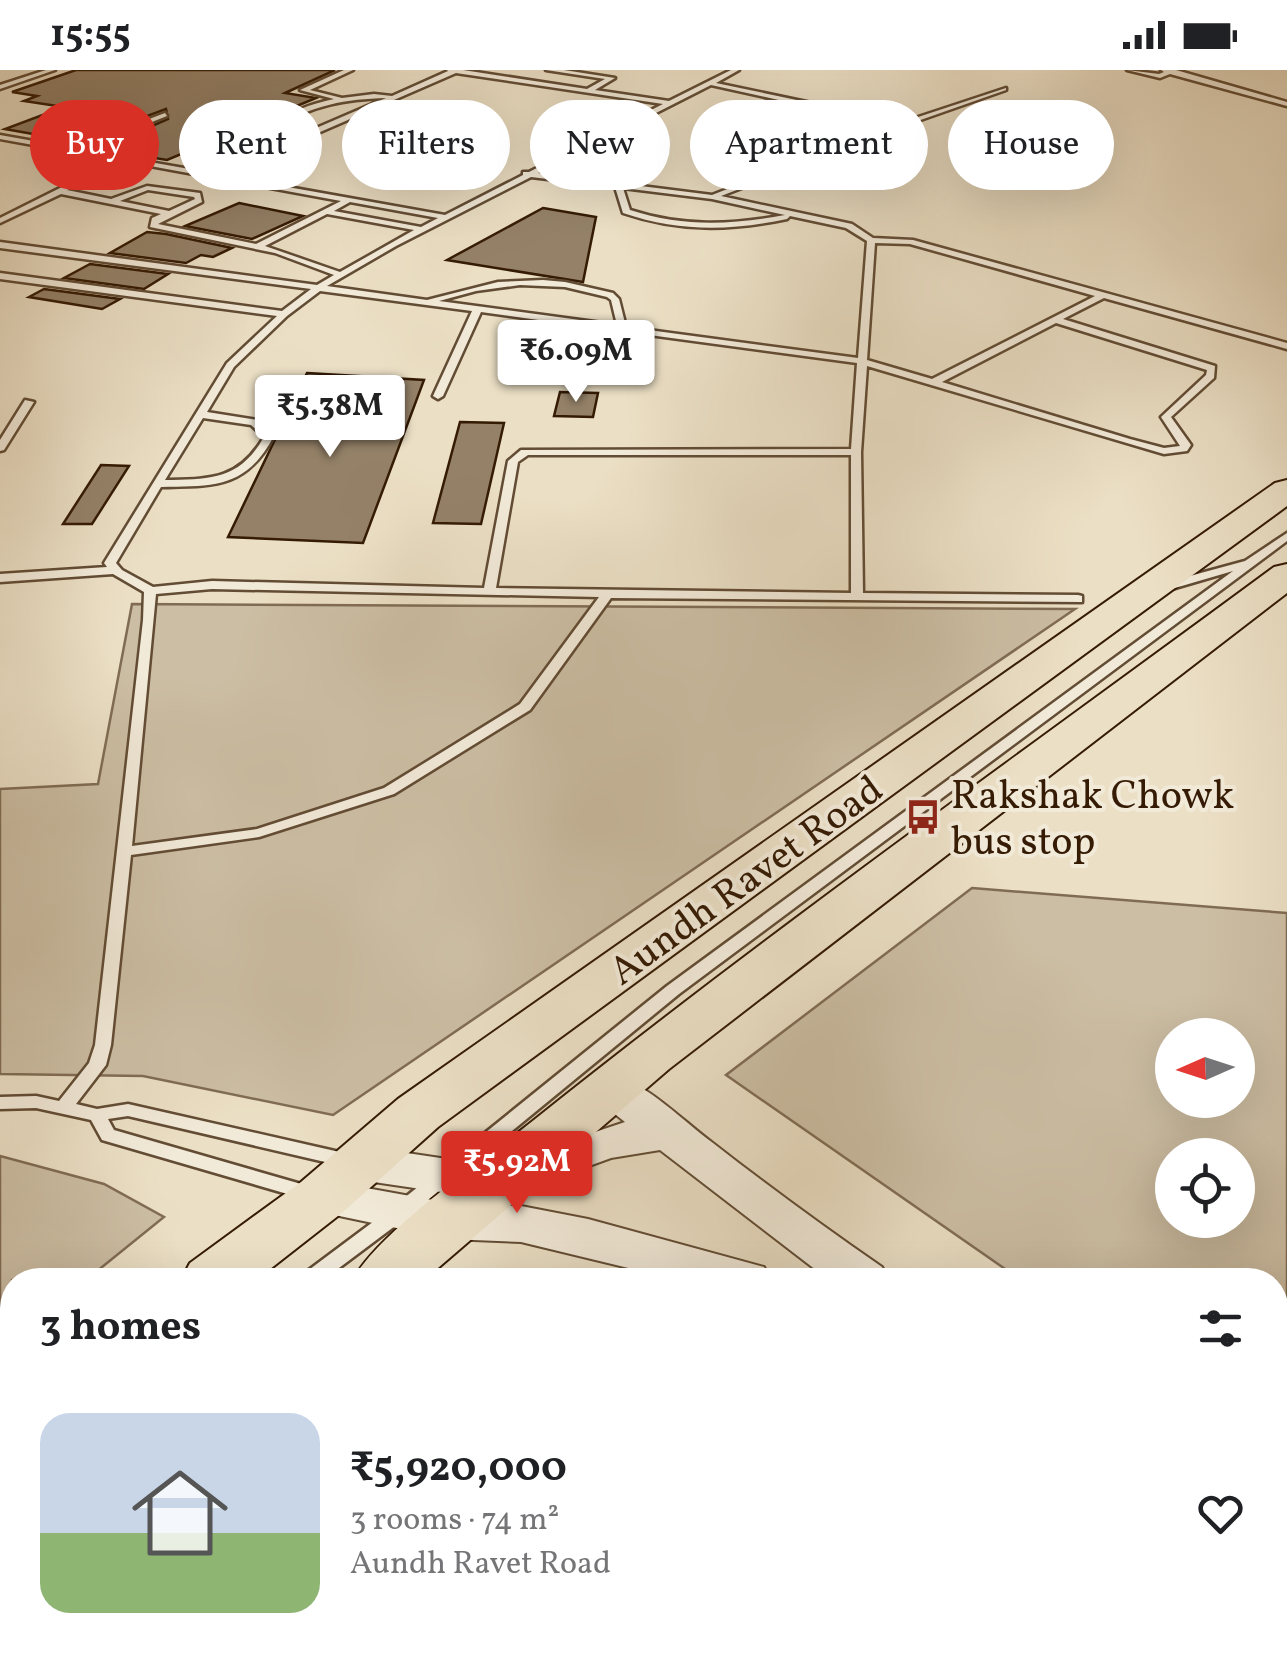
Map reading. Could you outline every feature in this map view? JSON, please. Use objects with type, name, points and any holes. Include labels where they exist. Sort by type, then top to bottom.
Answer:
[{"type":"main road","name":"Aundh Ravet Road","points":[[228,1268],[322,1197],[418,1112],[1287,490]]},
{"type":"main road","name":"Aundh Ravet Road","points":[[391,1268],[431,1202],[496,1183],[650,1056],[1271,567]]},
{"type":"street","points":[[612,1089],[784,1224],[848,1268]]},
{"type":"street","points":[[496,1183],[601,1144],[638,1135],[673,1134]]},
{"type":"street","points":[[360,1163],[431,1202]]},
{"type":"street","points":[[322,1197],[431,1202],[510,1223],[588,1237],[703,1268]]},
{"type":"lane","points":[[0,87],[52,70]]},
{"type":"lane","points":[[348,99],[303,91],[350,70]]},
{"type":"lane","points":[[322,129],[454,70],[648,100]]},
{"type":"lane","points":[[495,77],[513,70]]},
{"type":"lane","points":[[549,70],[612,78],[587,91]]},
{"type":"lane","points":[[670,102],[736,70]]},
{"type":"lane","points":[[1130,70],[1160,76],[1169,70],[1287,104]]},
{"type":"lane","points":[[709,83],[789,100]]},
{"type":"lane","points":[[928,116],[1004,89]]},
{"type":"lane","points":[[322,106],[348,99],[398,96]]},
{"type":"lane","points":[[159,117],[164,115]]},
{"type":"lane","points":[[0,137],[30,143]]},
{"type":"lane","points":[[114,570],[110,563],[113,554],[236,356],[318,288],[530,172]]},
{"type":"lane","points":[[525,174],[530,175]]},
{"type":"lane","points":[[110,202],[153,187],[201,198],[153,224],[256,246],[340,275]]},
{"type":"lane","points":[[292,190],[444,217]]},
{"type":"lane","points":[[620,190],[626,211],[665,225],[738,226],[796,215]]},
{"type":"lane","points":[[661,190],[712,197],[859,230],[870,240],[910,242],[1287,346]]},
{"type":"lane","points":[[712,197],[730,190]]},
{"type":"lane","points":[[0,221],[59,191],[168,213]]},
{"type":"lane","points":[[256,246],[350,200]]},
{"type":"lane","points":[[326,212],[422,229]]},
{"type":"lane","points":[[857,597],[856,452],[870,240]]},
{"type":"lane","points":[[0,245],[862,361],[1126,441],[1164,451],[1183,450],[1186,446],[1166,416],[1212,376],[1212,368],[1056,320]]},
{"type":"lane","points":[[0,276],[284,314]]},
{"type":"lane","points":[[428,302],[470,288],[512,282],[566,285],[615,299],[623,331]]},
{"type":"lane","points":[[932,382],[1105,294]]},
{"type":"lane","points":[[438,396],[478,310]]},
{"type":"lane","points":[[0,448],[30,402]]},
{"type":"lane","points":[[157,484],[206,482],[244,472],[259,459],[269,436],[254,422],[199,414]]},
{"type":"lane","points":[[489,592],[513,462],[524,452],[856,452]]},
{"type":"lane","points":[[327,1268],[431,1202],[673,990],[1271,567],[1287,536]]},
{"type":"lane","points":[[1138,596],[1271,567]]},
{"type":"lane","points":[[0,578],[114,570],[143,583],[150,591],[102,1045],[97,1065],[65,1106]]},
{"type":"lane","points":[[150,591],[212,585],[1078,599]]},
{"type":"lane","points":[[124,851],[259,833],[389,791],[525,707],[608,594]]},
{"type":"lane","points":[[0,1103],[36,1102],[97,1115],[128,1110],[360,1163]]},
{"type":"lane","points":[[97,1115],[108,1135],[322,1197]]},
{"type":"shaded area","points":[[132,604],[1075,609],[333,1115],[143,1076],[0,1074],[0,789],[98,784]]},
{"type":"shaded area","points":[[972,888],[1287,913],[1287,1268],[1004,1268],[726,1075]]},
{"type":"shaded area","points":[[0,1156],[104,1184],[164,1217],[101,1268],[0,1268]]},
{"type":"building","points":[[76,70],[335,70],[285,93],[316,98],[311,100],[179,100],[179,155],[167,160],[159,159],[159,123],[168,119],[166,109],[159,112],[159,100],[30,102],[24,101],[37,96],[12,92]]},
{"type":"building","points":[[30,120],[30,133],[5,129]]},
{"type":"building","points":[[239,203],[303,216],[252,239],[185,226]]},
{"type":"building","points":[[543,208],[596,217],[583,282],[447,260]]},
{"type":"building","points":[[147,232],[232,248],[186,263],[110,253]]},
{"type":"building","points":[[90,264],[168,274],[144,289],[64,278]]},
{"type":"building","points":[[44,289],[120,299],[102,309],[29,297]]},
{"type":"building","points":[[307,373],[424,380],[363,543],[228,537]]},
{"type":"building","points":[[560,392],[598,393],[593,417],[554,416]]},
{"type":"building","points":[[460,422],[504,423],[481,524],[433,523]]},
{"type":"building","points":[[101,465],[129,466],[92,524],[63,524]]},
{"type":"place","name":"Rakshak Chowk bus stop","points":[[923,817]]}]
